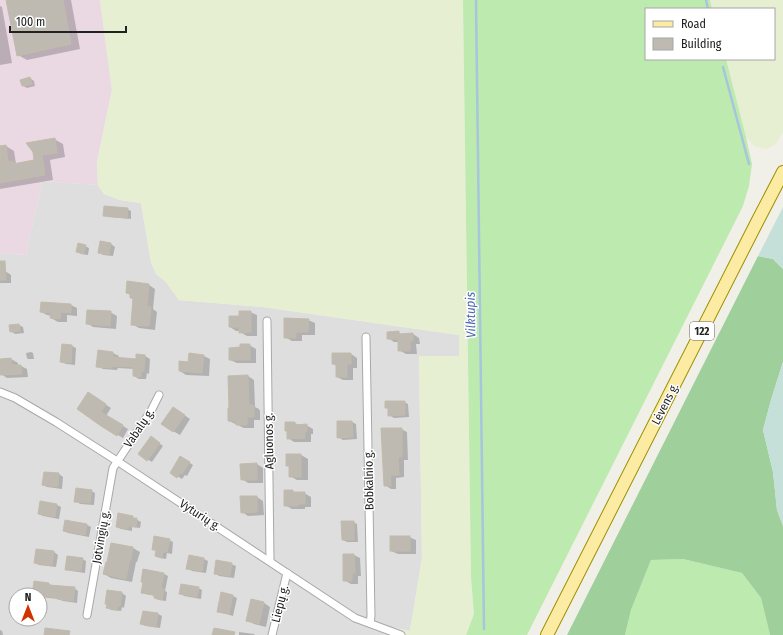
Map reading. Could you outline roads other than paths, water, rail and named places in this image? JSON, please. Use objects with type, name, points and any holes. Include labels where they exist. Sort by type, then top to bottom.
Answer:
[{"type":"main road","name":"Lėvens g.","points":[[547,635],[783,172]]},
{"type":"street","name":"Agluonos g.","points":[[268,321],[270,561]]},
{"type":"street","name":"Bobkalnio g.","points":[[366,337],[370,623]]},
{"type":"street","name":"Vyturių g.","points":[[0,392],[39,411],[355,618],[401,635]]},
{"type":"street","name":"Vabalų g.","points":[[117,461],[151,411],[159,395]]},
{"type":"street","name":"Jotvingių g.","points":[[88,615],[113,468],[117,461]]},
{"type":"street","name":"Liepų g.","points":[[272,635],[287,573]]},
{"type":"waterway","name":"Vilktupis","points":[[476,0],[484,629]]},
{"type":"waterway","points":[[706,0],[708,8]]},
{"type":"waterway","points":[[723,67],[749,164]]}]
